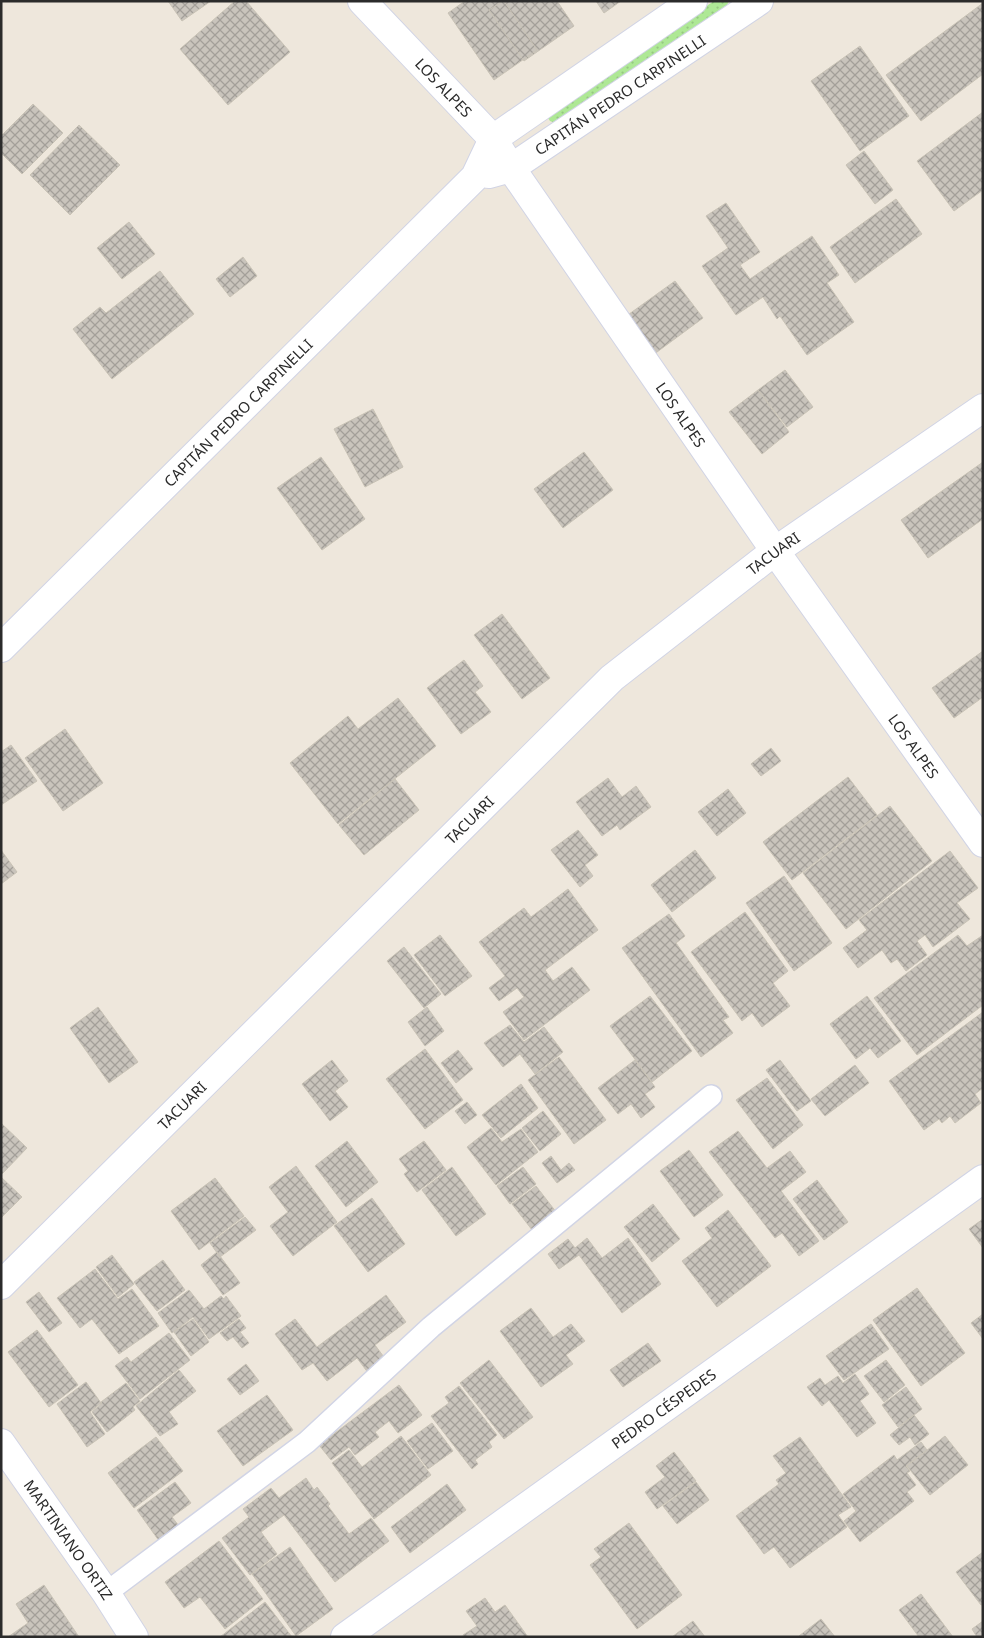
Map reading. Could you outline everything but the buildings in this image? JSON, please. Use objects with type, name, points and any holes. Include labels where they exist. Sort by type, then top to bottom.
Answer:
[{"type":"street","name":"LOS ALPES","points":[[362,1],[493,139],[511,168],[775,551],[983,843]]},
{"type":"street","points":[[493,139],[693,1]]},
{"type":"street","name":"CAPITÁN PEDRO CARPINELLI","points":[[475,177],[511,168],[759,1]]},
{"type":"street","name":"CAPITÁN PEDRO CARPINELLI","points":[[1,648],[475,177],[493,139]]},
{"type":"street","name":"TACUARI","points":[[1,1285],[612,678],[775,551],[983,408]]},
{"type":"street","name":"PEDRO CÉSPEDES","points":[[345,1637],[983,1179]]},
{"type":"street","name":"MARTINIANO ORTIZ","points":[[1,1443],[106,1593],[134,1637]]},
{"type":"lane","points":[[106,1593],[307,1442],[431,1327],[711,1096]]},
{"type":"green space","points":[[714,1],[729,1],[727,5],[555,123],[550,121],[548,113]]}]
